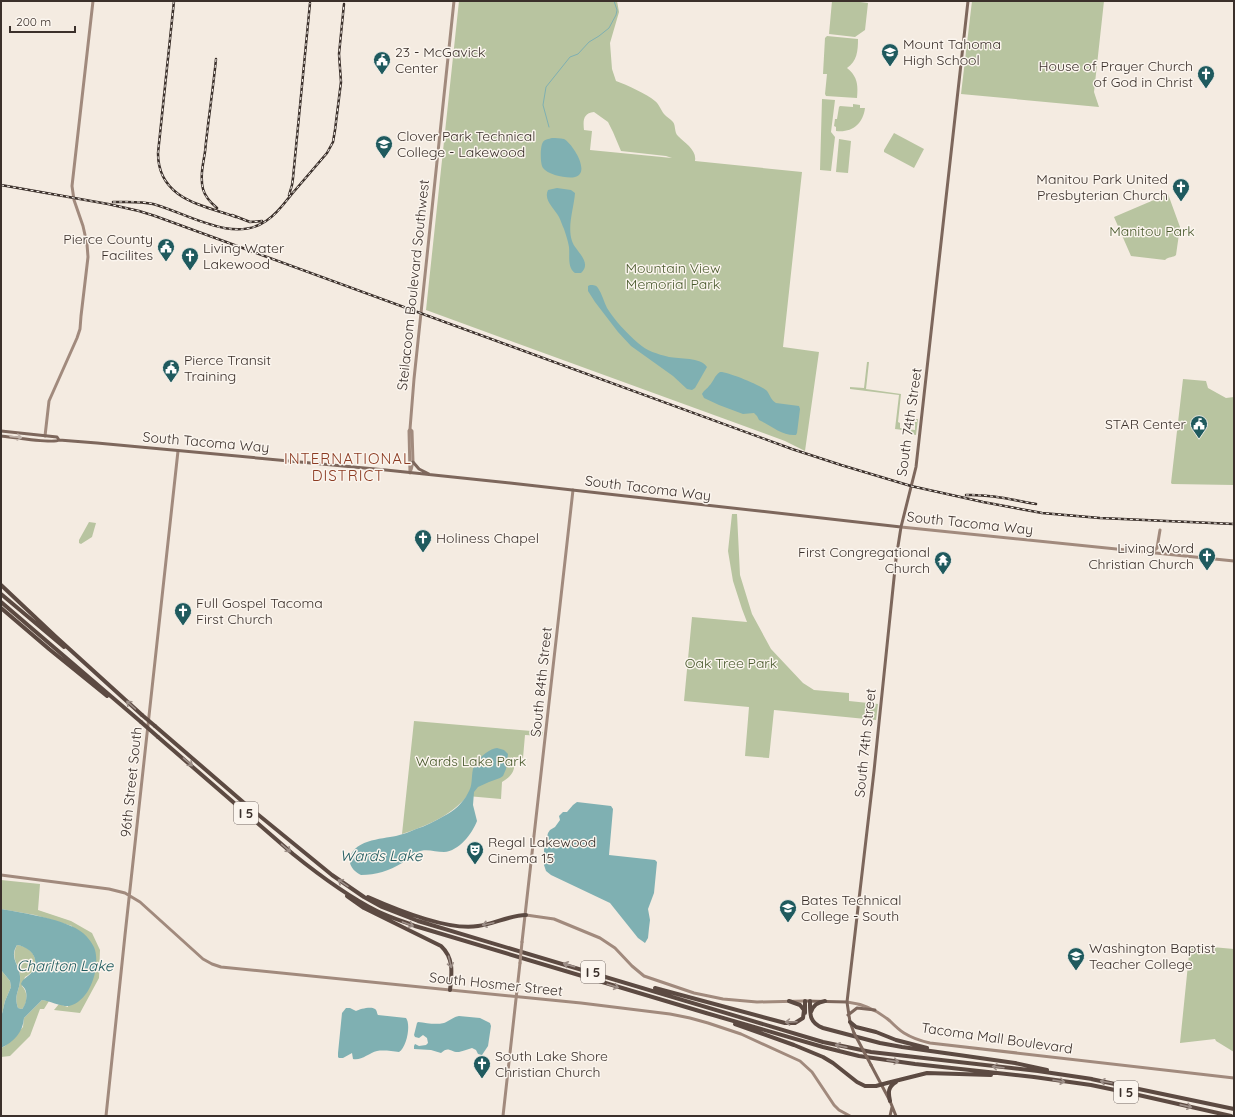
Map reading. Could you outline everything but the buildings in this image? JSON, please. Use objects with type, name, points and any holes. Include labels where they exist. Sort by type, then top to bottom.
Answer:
[{"type":"highway","points":[[1,585],[105,682]]},
{"type":"highway","name":"I 5","points":[[1,594],[301,851],[355,891],[382,907],[418,921],[620,980],[823,1042],[871,1052],[1038,1071],[1092,1079],[1234,1108]]},
{"type":"highway","name":"I 5","points":[[1,602],[293,854],[336,887],[378,912],[415,926],[706,1013],[859,1056],[1069,1082],[1117,1090],[1231,1116]]},
{"type":"highway","points":[[1,609],[93,685],[136,718]]},
{"type":"highway","points":[[336,887],[364,908],[441,946],[447,953],[452,964],[450,990]]},
{"type":"highway","points":[[355,891],[403,911],[430,920],[459,926],[476,927],[526,915]]},
{"type":"highway","points":[[620,980],[680,994],[787,1023],[796,1023],[803,1018],[808,1001]]},
{"type":"highway","points":[[789,1001],[802,1007],[804,1012],[803,1018]]},
{"type":"highway","points":[[808,1001],[811,1020],[813,1023],[823,1028],[895,1046],[959,1054]]},
{"type":"highway","points":[[810,1015],[815,1005],[825,1001]]},
{"type":"highway","points":[[706,1013],[815,1054],[833,1063],[861,1085],[881,1085],[920,1074],[933,1073],[1020,1076]]},
{"type":"highway","points":[[850,1022],[856,1026],[920,1047],[1015,1063],[1092,1079]]},
{"type":"highway","points":[[891,1103],[888,1091],[890,1086],[905,1078]]},
{"type":"main road","points":[[31,439],[45,436],[49,401],[77,338],[81,324],[88,249],[85,234],[74,200],[72,186],[93,1]]},
{"type":"main road","name":"Steilacoom Boulevard Southwest","points":[[410,472],[409,431],[454,1]]},
{"type":"main road","name":"South 74th Street","points":[[896,1116],[891,1103],[854,1033],[848,1015],[847,1002],[874,771],[896,554],[900,527],[916,467],[968,2]]},
{"type":"main road","name":"Steilacoom Boulevard Southwest","points":[[410,429],[412,431],[413,462],[410,472]]},
{"type":"main road","name":"South Tacoma Way","points":[[1,431],[57,437],[59,440]]},
{"type":"main road","name":"South Tacoma Way","points":[[1,436],[410,472],[900,527],[1234,561]]},
{"type":"main road","name":"96th Street South","points":[[106,1116],[178,451]]},
{"type":"main road","points":[[413,462],[419,469],[430,475]]},
{"type":"main road","name":"South 84th Street","points":[[503,1116],[573,490]]},
{"type":"main road","points":[[1151,553],[1157,548],[1160,530]]},
{"type":"main road","name":"South Hosmer Street","points":[[1,874],[109,889],[129,895],[143,905],[203,959],[212,964],[225,968],[582,1003],[670,1014],[698,1020],[734,1031],[800,1061],[812,1072],[834,1105],[839,1110],[850,1116]]},
{"type":"main road","name":"Tacoma Mall Boulevard","points":[[526,915],[554,919],[600,938],[614,948],[640,974],[702,996],[727,1000],[756,1002],[825,1001],[861,1004],[875,1010],[904,1033],[915,1039],[930,1043],[1234,1078]]},
{"type":"main road","points":[[848,1015],[857,1008],[875,1010]]},
{"type":"main road","points":[[890,1116],[891,1103]]},
{"type":"green space","name":"Mountain View Memorial Park","points":[[459,1],[617,1],[619,12],[610,43],[612,69],[616,81],[631,87],[656,102],[665,115],[673,122],[677,134],[694,153],[695,161],[802,172],[783,347],[819,352],[805,451],[785,441],[426,310]],"holes":[[[594,112],[608,122],[621,151],[672,158],[590,150],[592,131],[584,130],[584,118],[588,114]]]},
{"type":"green space","points":[[832,1],[868,3],[865,30],[855,37],[829,34]]},
{"type":"green space","points":[[972,1],[1104,1],[1094,92],[1099,107],[961,94]]},
{"type":"green space","points":[[827,36],[858,39],[858,48],[855,59],[847,68],[851,71],[855,78],[857,98],[826,96],[825,94],[827,74],[823,74],[825,38]]},
{"type":"green space","points":[[822,99],[835,100],[831,132],[835,137],[831,171],[820,170]]},
{"type":"green space","points":[[853,104],[860,105],[860,108],[865,108],[862,119],[852,129],[836,131],[836,127],[834,126],[839,107],[853,107]]},
{"type":"green space","points":[[894,133],[924,149],[914,168],[884,152]]},
{"type":"green space","points":[[839,139],[851,141],[848,173],[836,172]]},
{"type":"green space","name":"Manitou Park","points":[[1168,194],[1180,227],[1176,255],[1165,260],[1131,256],[1114,217]]},
{"type":"green space","points":[[867,362],[869,362],[866,389],[901,394],[898,422],[900,423],[900,428],[915,430],[915,422],[917,422],[917,420],[914,419],[918,419],[916,435],[911,434],[911,431],[895,429],[899,395],[850,389],[850,387],[864,388]]},
{"type":"green space","points":[[1183,379],[1206,381],[1208,388],[1226,398],[1234,397],[1234,485],[1171,483]]},
{"type":"green space","name":"Oak Tree Park","points":[[732,514],[737,514],[740,575],[752,614],[771,649],[803,683],[814,690],[849,693],[849,701],[878,704],[876,720],[774,710],[769,758],[745,756],[749,707],[684,701],[692,617],[747,622],[733,581],[728,551]]},
{"type":"green space","points":[[89,522],[96,523],[92,537],[81,544],[79,543],[79,540]]},
{"type":"green space","name":"Wards Lake Park","points":[[414,721],[543,732],[542,736],[525,735],[523,758],[513,757],[514,769],[511,775],[502,782],[501,799],[467,796],[461,803],[438,820],[402,834]]},
{"type":"green space","points":[[1,880],[40,884],[38,910],[71,921],[92,933],[100,950],[99,978],[80,1013],[54,1010],[59,1004],[68,1007],[72,926],[35,915],[1,909]]},
{"type":"green space","points":[[17,945],[29,950],[35,958],[34,968],[31,973],[25,977],[22,986],[25,991],[26,998],[22,1009],[18,1008],[16,999],[20,981],[14,954]]},
{"type":"green space","points":[[1190,945],[1234,949],[1234,1052],[1215,1039],[1180,1043]]},
{"type":"green space","points":[[1,970],[10,981],[11,987],[5,1001],[1,1018],[2,986]]},
{"type":"green space","points":[[42,1000],[49,1001],[44,1009],[40,1009],[30,1036],[10,1056],[1,1057],[1,1048],[5,1046],[23,1027],[24,1018]]},
{"type":"water","points":[[552,138],[564,139],[576,152],[581,165],[581,170],[575,177],[563,177],[549,173],[543,168],[541,159],[542,144],[545,140]]},
{"type":"water","points":[[557,188],[571,190],[575,193],[570,229],[572,241],[585,265],[581,273],[575,273],[572,271],[569,261],[568,240],[559,217],[548,201],[548,190]]},
{"type":"water","points":[[595,285],[597,287],[607,308],[614,318],[641,346],[660,355],[695,360],[704,364],[707,367],[695,388],[692,390],[687,389],[673,376],[631,346],[595,302],[588,291],[588,286]]},
{"type":"water","points":[[720,372],[736,376],[759,386],[767,391],[776,403],[799,406],[800,409],[796,435],[786,434],[777,430],[759,420],[754,413],[743,414],[704,398],[702,394]]},
{"type":"water","name":"Wards Lake","points":[[497,748],[504,750],[508,754],[506,769],[503,776],[478,787],[474,792],[473,805],[477,821],[472,831],[460,845],[455,849],[444,852],[427,850],[417,852],[397,866],[377,873],[361,875],[354,870],[350,864],[351,855],[360,845],[411,831],[434,822],[455,809],[464,800],[470,790],[473,769],[476,763],[490,750]]},
{"type":"water","points":[[577,802],[611,806],[613,809],[609,855],[655,860],[657,862],[654,893],[648,909],[650,920],[648,938],[645,943],[638,938],[610,903],[551,875],[546,871],[544,865],[544,849],[548,833],[560,820],[559,816],[563,812],[567,812]]},
{"type":"water","name":"Charlton Lake","points":[[1,909],[44,917],[66,924],[85,934],[95,950],[95,975],[83,998],[69,1006],[63,1006],[42,1000],[24,1018],[22,1028],[14,1040],[1,1048],[1,1018],[5,1001],[11,987],[10,981],[1,970]],"holes":[[[17,945],[27,948],[35,959],[35,967],[21,984],[25,989],[26,994],[22,1009],[18,1008],[16,999],[20,976],[14,957]]]},
{"type":"water","points":[[346,1008],[356,1011],[360,1009],[373,1008],[376,1010],[378,1015],[406,1018],[408,1030],[406,1041],[402,1049],[399,1052],[377,1051],[362,1058],[356,1059],[353,1059],[352,1053],[343,1058],[339,1058],[338,1053],[342,1013]]},
{"type":"water","points":[[459,1016],[480,1018],[490,1023],[491,1026],[488,1046],[482,1055],[478,1054],[476,1050],[472,1048],[459,1052],[448,1049],[441,1053],[431,1050],[414,1049],[415,1044],[419,1046],[426,1045],[428,1043],[427,1038],[423,1035],[419,1038],[415,1037],[414,1035],[418,1022],[441,1024]]},
{"type":"waterway","points":[[549,127],[543,105],[546,87],[570,57],[578,54],[589,42],[609,28],[617,10],[614,1]]},
{"type":"railway","points":[[174,1],[158,153],[160,168],[165,181],[184,198],[196,204],[236,217]]},
{"type":"railway","points":[[289,195],[293,178],[310,3]]},
{"type":"railway","points":[[113,202],[138,202],[153,204],[225,228],[239,229],[253,227],[273,216],[327,153],[333,142],[341,82],[339,54],[344,4]]},
{"type":"railway","points":[[216,59],[202,180],[205,195],[217,208]]},
{"type":"railway","points":[[1,185],[108,204],[155,216],[792,449],[911,486],[1042,513],[1100,518],[1234,524]]},
{"type":"railway","points":[[232,215],[250,222],[262,221]]},
{"type":"railway","points":[[966,495],[993,496],[1036,504]]},
{"type":"place","name":"Mount Tahoma High School","points":[[890,67]]},
{"type":"place","name":"23 - McGavick Center","points":[[382,75]]},
{"type":"place","name":"House of Prayer Church of God in Christ","points":[[1206,89]]},
{"type":"place","name":"Clover Park Technical College - Lakewood","points":[[384,159]]},
{"type":"place","name":"Manitou Park United Presbyterian Church","points":[[1181,202]]},
{"type":"place","name":"Pierce County Facilites","points":[[166,262]]},
{"type":"place","name":"Living Water Lakewood","points":[[190,271]]},
{"type":"place","name":"Pierce Transit Training","points":[[171,383]]},
{"type":"place","name":"STAR Center","points":[[1199,439]]},
{"type":"place","name":"Holiness Chapel","points":[[423,553]]},
{"type":"place","name":"Living Word Christian Church","points":[[1207,571]]},
{"type":"place","name":"First Congregational Church","points":[[943,575]]},
{"type":"place","name":"Full Gospel Tacoma First Church","points":[[183,626]]},
{"type":"place","name":"Regal Lakewood Cinema 15","points":[[475,865]]},
{"type":"place","name":"Bates Technical College - South","points":[[788,923]]},
{"type":"place","name":"Washington Baptist Teacher College","points":[[1076,971]]},
{"type":"place","name":"South Lake Shore Christian Church","points":[[482,1079]]},
{"type":"district","name":"INTERNATIONAL DISTRICT","points":[[348,466]]}]
